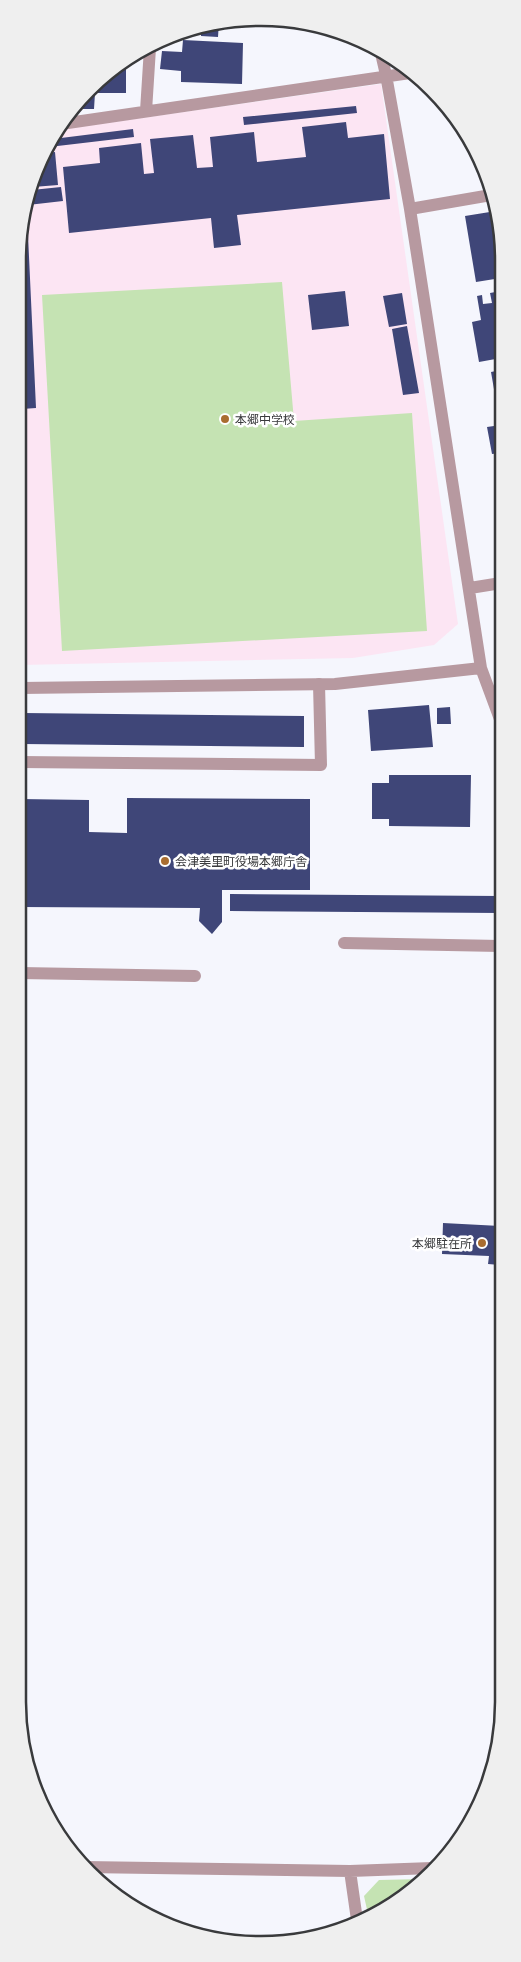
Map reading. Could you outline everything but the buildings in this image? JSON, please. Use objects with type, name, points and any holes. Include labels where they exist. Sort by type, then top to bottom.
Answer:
[{"type":"street","points":[[146,111],[150,54]]},
{"type":"street","points":[[383,61],[410,209],[481,668],[495,706]]},
{"type":"street","points":[[72,122],[401,74]]},
{"type":"street","points":[[410,209],[486,196]]},
{"type":"street","points":[[470,588],[495,584]]},
{"type":"street","points":[[26,688],[319,684],[481,668]]},
{"type":"street","points":[[26,762],[321,765],[319,684]]},
{"type":"street","points":[[344,943],[495,946]]},
{"type":"street","points":[[26,973],[196,976]]},
{"type":"street","points":[[95,1867],[350,1872],[425,1868]]},
{"type":"street","points":[[350,1872],[356,1915]]},
{"type":"shaded area","name":"本郷中学校","points":[[381,84],[458,624],[434,645],[353,658],[26,665],[26,260],[28,230],[34,200],[44,171],[67,129]]},
{"type":"green space","points":[[282,282],[294,421],[412,413],[427,631],[62,651],[42,295]]},
{"type":"green space","points":[[413,1879],[367,1910],[364,1896],[379,1880]]},
{"type":"place","name":"本郷中学校","points":[[225,419]]},
{"type":"place","name":"会津美里町役場本郷庁舎","points":[[165,861]]},
{"type":"place","name":"本郷駐在所","points":[[482,1243]]}]
